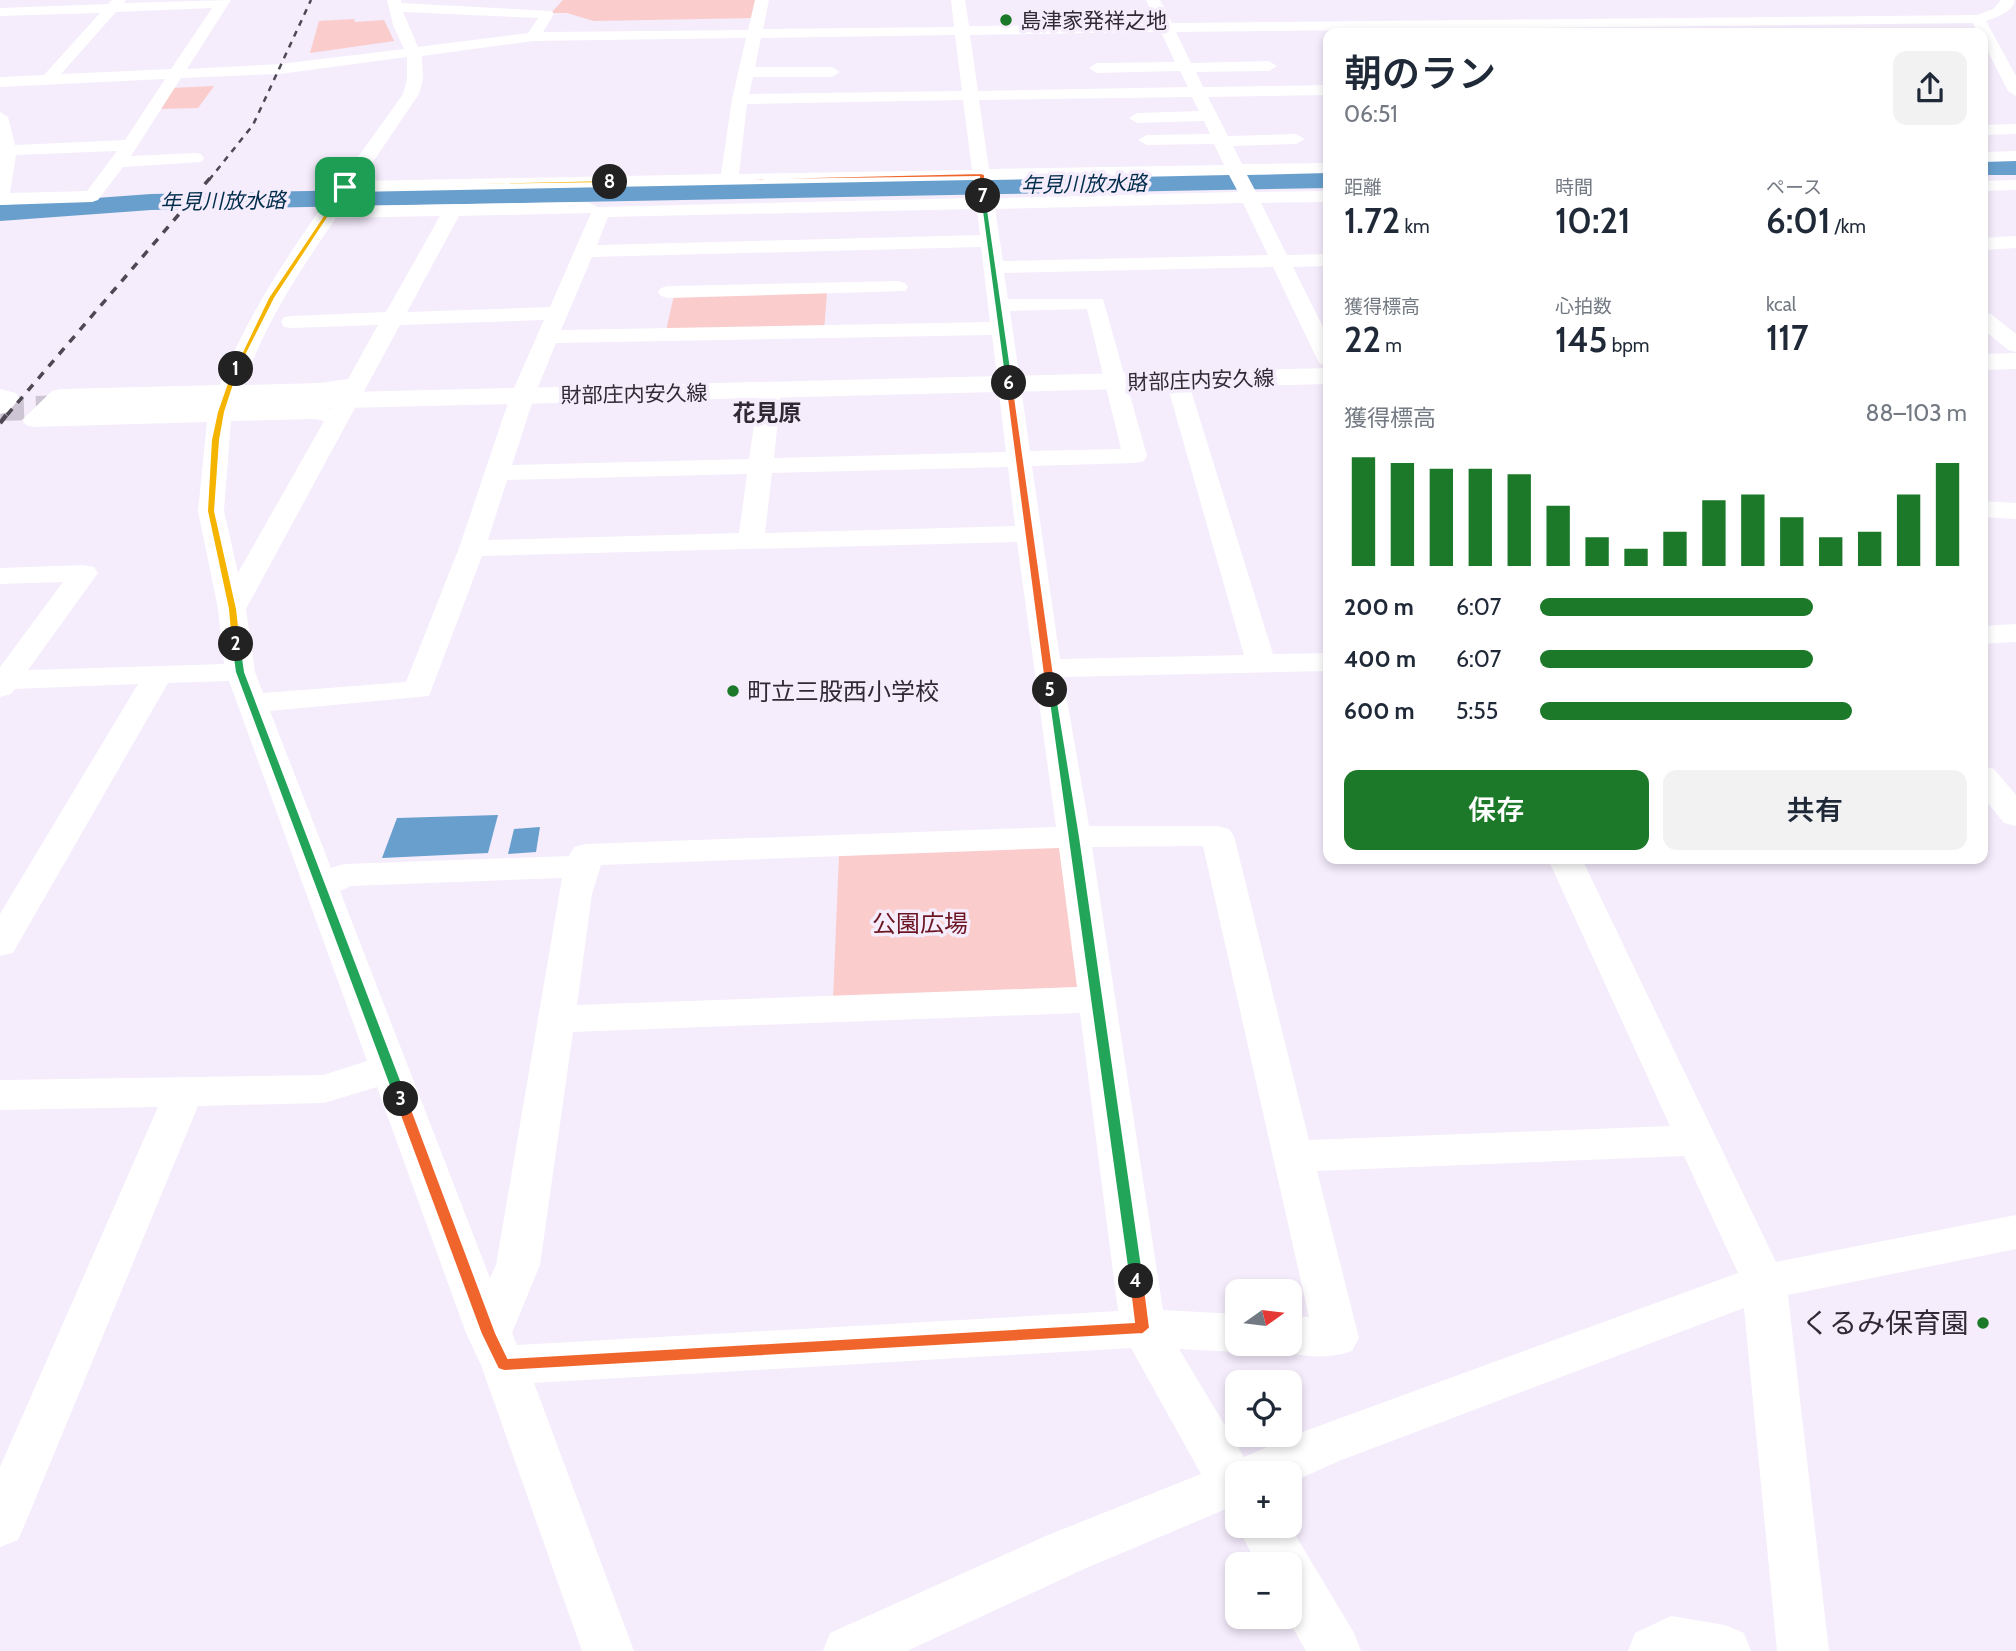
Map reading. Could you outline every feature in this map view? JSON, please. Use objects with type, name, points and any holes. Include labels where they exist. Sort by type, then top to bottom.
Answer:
[{"type":"main road","points":[[1988,362],[2016,361]]},
{"type":"main road","name":"財部庄内安久線","points":[[65,407],[1323,376]]},
{"type":"street","points":[[958,0],[1047,667],[1074,837],[1143,1328],[1227,1461]]},
{"type":"street","points":[[1153,0],[1167,29],[1182,48],[1185,67],[1197,93],[1323,349]]},
{"type":"street","points":[[1503,28],[1631,21],[1978,19],[2005,9],[2010,2],[2008,0]]},
{"type":"street","points":[[0,12],[116,4],[223,2]]},
{"type":"street","points":[[0,117],[8,170],[0,197],[92,196],[130,145],[223,2]]},
{"type":"street","points":[[533,37],[547,14],[394,3],[399,23],[415,53],[416,80],[411,94],[271,298],[244,348],[221,412],[216,440],[211,511],[233,609],[245,688],[608,1651]]},
{"type":"street","points":[[48,80],[116,4]]},
{"type":"street","points":[[1930,4],[2003,27]]},
{"type":"street","points":[[1613,7],[1638,28]]},
{"type":"street","points":[[1774,7],[1795,20]]},
{"type":"street","points":[[1367,8],[1383,28]]},
{"type":"street","points":[[1465,8],[1484,28]]},
{"type":"street","points":[[729,179],[740,99],[754,34],[765,9]]},
{"type":"street","points":[[897,19],[962,24],[1167,29],[1323,29]]},
{"type":"street","points":[[1978,19],[1982,28]]},
{"type":"street","points":[[1850,20],[1862,28]]},
{"type":"street","points":[[1751,21],[1762,28]]},
{"type":"street","points":[[0,82],[279,69],[533,37],[754,34],[962,24]]},
{"type":"street","points":[[1988,41],[2007,82]]},
{"type":"street","points":[[1097,68],[1269,66]]},
{"type":"street","points":[[746,72],[832,72]]},
{"type":"street","points":[[740,99],[1323,90]]},
{"type":"street","points":[[1137,118],[1208,116]]},
{"type":"street","points":[[1988,130],[2016,129]]},
{"type":"street","points":[[1147,141],[1296,139]]},
{"type":"street","points":[[5,151],[130,145]]},
{"type":"street","points":[[1988,157],[2016,156]]},
{"type":"street","points":[[117,162],[195,158]]},
{"type":"street","points":[[3,684],[158,675],[245,688],[418,690],[472,548],[522,397],[601,212],[983,189],[1234,170],[1323,168]]},
{"type":"street","points":[[345,187],[729,179],[983,189],[1323,196]]},
{"type":"street","points":[[1988,186],[2016,185]]},
{"type":"street","points":[[1988,187],[2016,202]]},
{"type":"street","points":[[331,210],[588,208]]},
{"type":"street","points":[[233,609],[453,210]]},
{"type":"street","points":[[584,251],[989,241]]},
{"type":"street","points":[[1988,244],[2016,242]]},
{"type":"street","points":[[896,243],[900,330]]},
{"type":"street","points":[[658,335],[676,248]]},
{"type":"street","points":[[993,267],[1323,260]]},
{"type":"street","points":[[668,292],[898,287]]},
{"type":"street","points":[[496,473],[1135,456],[1096,303],[998,305]]},
{"type":"street","points":[[292,322],[557,313]]},
{"type":"street","points":[[1988,323],[2016,345]]},
{"type":"street","points":[[547,337],[1002,328]]},
{"type":"street","points":[[1178,381],[1261,663]]},
{"type":"street","points":[[320,390],[349,400],[317,412],[34,420],[60,396],[320,390]]},
{"type":"street","points":[[751,541],[770,391]]},
{"type":"street","points":[[0,396],[8,398],[0,407]]},
{"type":"street","points":[[1988,509],[2016,511]]},
{"type":"street","points":[[472,548],[1030,534]]},
{"type":"street","points":[[0,576],[85,573],[3,684]]},
{"type":"street","points":[[1988,635],[2016,633]]},
{"type":"street","points":[[1047,667],[1323,662]]},
{"type":"street","points":[[0,944],[158,675]]},
{"type":"street","points":[[1988,782],[2016,816]]},
{"type":"street","points":[[496,1349],[518,1265],[575,894],[586,855],[1074,837],[1217,836],[1336,1338],[1302,1336]]},
{"type":"street","points":[[1567,864],[1764,1282],[1803,1651]]},
{"type":"street","points":[[321,887],[344,875],[584,866]]},
{"type":"street","points":[[556,1019],[1097,999]]},
{"type":"street","points":[[0,1095],[324,1089],[390,1068]]},
{"type":"street","points":[[0,1524],[185,1090]]},
{"type":"street","points":[[1294,1156],[1697,1140]]},
{"type":"street","points":[[1289,1461],[1322,1446],[1764,1282],[2016,1232]]},
{"type":"street","points":[[496,1349],[1143,1328],[1225,1332]]},
{"type":"street","points":[[849,1651],[1066,1552],[1225,1489]]},
{"type":"street","points":[[1302,1594],[1335,1651]]},
{"type":"street","points":[[1654,1651],[1671,1642],[1725,1651]]},
{"type":"green space","points":[[563,0],[759,0],[755,18],[594,21],[567,13],[551,13]]},
{"type":"green space","points":[[354,19],[355,22],[384,20],[394,41],[310,53],[319,21]]},
{"type":"green space","points":[[214,86],[198,108],[157,109],[171,88]]},
{"type":"green space","points":[[827,292],[824,331],[665,335],[674,295]]},
{"type":"green space","name":"公園広場","points":[[1064,845],[1079,987],[833,999],[839,855]]},
{"type":"water","points":[[498,815],[488,853],[382,858],[397,818]]},
{"type":"water","points":[[540,827],[536,852],[508,854],[514,829]]},
{"type":"waterway","name":"年見川放水路","points":[[1988,167],[2016,167]]},
{"type":"waterway","name":"年見川放水路","points":[[0,213],[151,202],[1323,180]]},
{"type":"tunnel","points":[[0,409],[65,407]]},
{"type":"railway","points":[[209,180],[253,125],[311,0]]},
{"type":"railway","points":[[7,415],[210,178]]},
{"type":"railway","points":[[0,423],[8,413]]},
{"type":"place","name":"島津家発祥之地","points":[[1006,20]]},
{"type":"place","name":"町立三股西小学校","points":[[733,691]]},
{"type":"place","name":"くるみ保育園","points":[[1983,1323]]},
{"type":"district","name":"花見原","points":[[767,413]]},
{"type":"route","points":[[982,175],[1047,667],[1074,837],[1143,1328],[504,1364],[489,1334],[240,672],[233,609],[211,511],[216,440],[221,412],[244,348],[271,298],[345,187],[982,175]]}]
